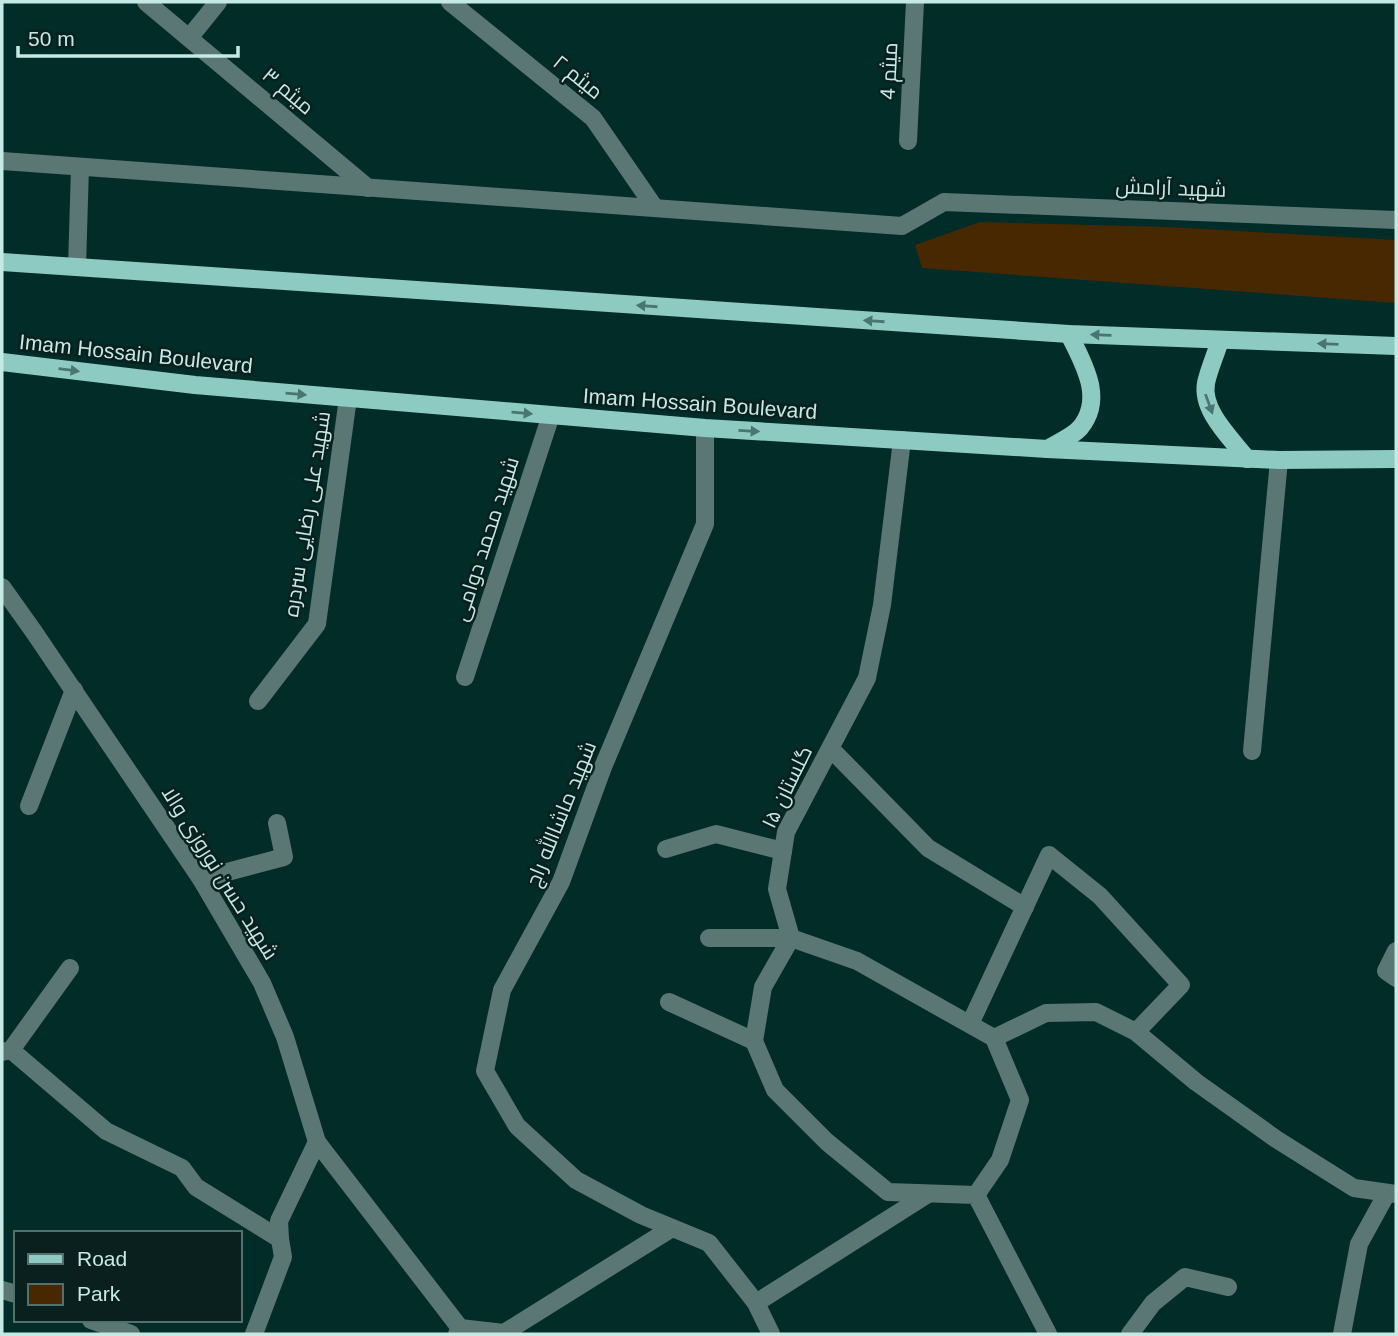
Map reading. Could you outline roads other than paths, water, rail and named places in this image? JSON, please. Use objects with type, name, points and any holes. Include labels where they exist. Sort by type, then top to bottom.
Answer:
[{"type":"main road","points":[[2,262],[1069,334],[1396,346]]},
{"type":"main road","points":[[1047,449],[1079,429],[1088,414],[1093,393],[1090,377],[1069,334]]},
{"type":"main road","points":[[1220,340],[1206,382],[1205,396],[1210,410],[1247,459]]},
{"type":"main road","name":"Imam Hossain Boulevard","points":[[2,362],[195,385],[705,428],[1247,459],[1396,460]]},
{"type":"street","name":"میثم ۳","points":[[146,2],[368,188]]},
{"type":"street","points":[[189,38],[218,2]]},
{"type":"street","name":"میثم ۲","points":[[450,2],[593,118],[655,208]]},
{"type":"street","name":"میثم 4","points":[[908,141],[915,2]]},
{"type":"street","points":[[2,161],[655,208]]},
{"type":"street","points":[[77,267],[80,167]]},
{"type":"street","name":"شهید آرامش","points":[[655,208],[902,226],[944,202],[1396,220]]},
{"type":"street","name":"شهید علی رضایی سردره","points":[[258,701],[317,624],[348,398]]},
{"type":"street","name":"شهید محمد دوامی","points":[[465,677],[551,415]]},
{"type":"street","name":"شهید ماشاالله راج","points":[[705,428],[705,524],[603,767],[561,882],[502,990],[485,1071],[517,1126],[576,1180],[641,1215],[709,1244],[756,1303],[771,1334]]},
{"type":"street","name":"گلستان ۱۵","points":[[791,938],[777,889],[786,832],[867,678],[882,605],[902,440]]},
{"type":"street","points":[[1252,751],[1279,460]]},
{"type":"street","name":"شهید حسن نوروزی والا","points":[[2,587],[201,879],[262,983],[285,1037],[317,1142],[458,1331]]},
{"type":"street","points":[[29,806],[74,690]]},
{"type":"street","points":[[831,749],[928,848],[1025,907]]},
{"type":"street","points":[[201,879],[284,857],[277,823]]},
{"type":"street","points":[[666,849],[716,834],[783,851]]},
{"type":"street","points":[[970,1024],[1049,855],[1100,897],[1181,985],[1136,1032]]},
{"type":"street","points":[[709,938],[791,938],[857,961],[994,1038],[1020,1100],[1000,1160],[976,1195]]},
{"type":"street","points":[[791,938],[763,987],[754,1041],[775,1090],[827,1142],[888,1192],[976,1195]]},
{"type":"street","points":[[1396,951],[1386,971],[1396,978]]},
{"type":"street","points":[[70,968],[7,1051],[106,1131],[182,1168],[196,1187],[280,1239]]},
{"type":"street","points":[[669,1002],[754,1041]]},
{"type":"street","points":[[994,1038],[1046,1013],[1096,1013],[1136,1032],[1196,1082],[1298,1153],[1354,1188],[1392,1193],[1359,1244],[1342,1334]]},
{"type":"street","points":[[254,1334],[283,1257],[279,1221],[317,1142]]},
{"type":"street","points":[[756,1303],[928,1194]]},
{"type":"street","points":[[976,1195],[1048,1334]]},
{"type":"street","points":[[458,1331],[504,1333],[672,1228]]},
{"type":"street","points":[[1130,1334],[1153,1303],[1185,1277],[1228,1287]]},
{"type":"street","points":[[97,1322],[131,1334]]}]
